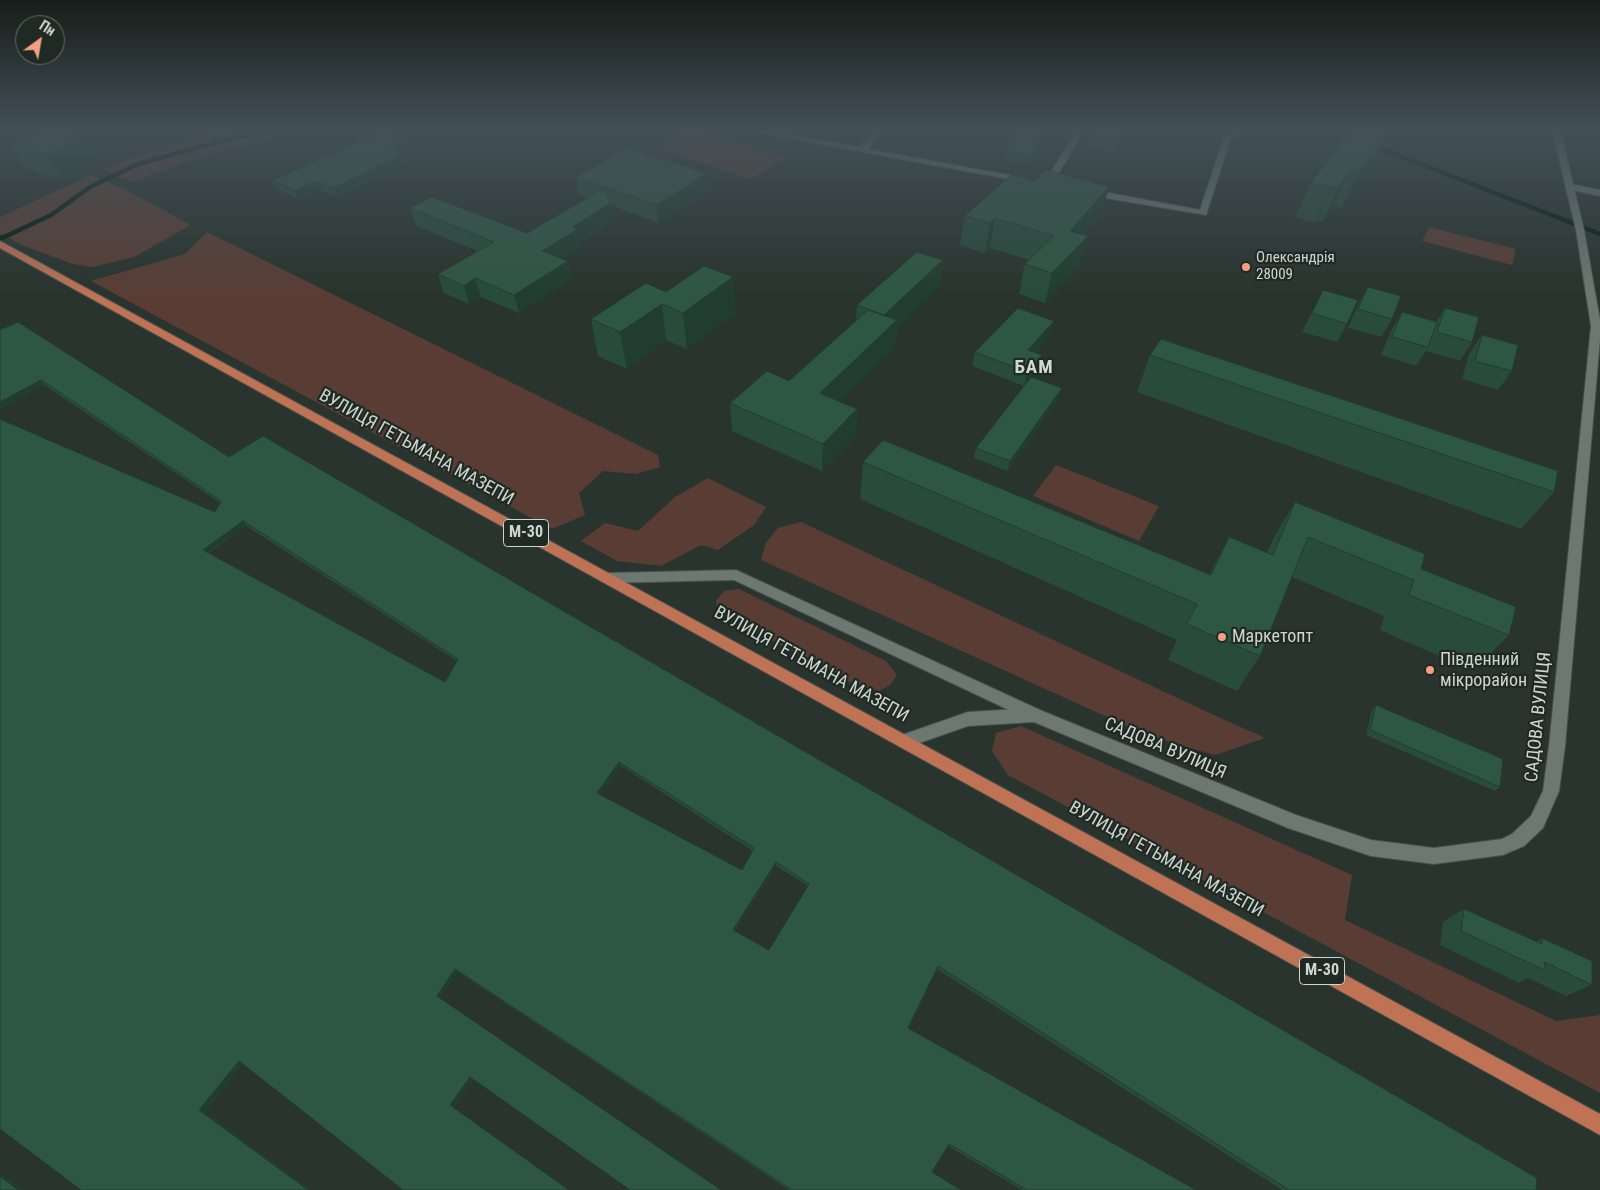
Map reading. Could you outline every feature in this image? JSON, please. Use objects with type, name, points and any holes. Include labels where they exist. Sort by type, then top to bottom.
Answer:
[{"type":"highway","name":"ВУЛИЦЯ ГЕТЬМАНА МАЗЕПИ","points":[[4,246],[1600,1125]]},
{"type":"street","points":[[1051,185],[1058,186]]},
{"type":"street","points":[[1077,190],[1203,213],[1212,185]]},
{"type":"street","points":[[1570,187],[1600,193]]},
{"type":"street","name":"САДОВА ВУЛИЦЯ","points":[[905,741],[968,719],[1034,715],[1294,822],[1371,848],[1434,856],[1503,847],[1518,840],[1537,822],[1551,790],[1558,736],[1596,326],[1570,187]]},
{"type":"street","points":[[607,578],[736,574],[1034,715]]},
{"type":"shaded area","points":[[70,185],[113,185],[191,225],[134,257],[93,267],[73,264],[22,245],[0,233],[0,217]]},
{"type":"shaded area","points":[[1429,227],[1516,249],[1512,265],[1422,241]]},
{"type":"shaded area","points":[[207,232],[658,455],[660,467],[636,474],[603,471],[579,493],[585,515],[552,529],[91,281],[185,254]]},
{"type":"shaded area","points":[[1056,465],[1159,506],[1139,541],[1033,496]]},
{"type":"shaded area","points":[[708,478],[766,507],[754,525],[718,550],[701,545],[661,566],[617,561],[581,541],[605,523],[638,531],[675,497]]},
{"type":"shaded area","points":[[801,522],[1265,738],[1215,755],[1149,736],[761,560],[766,543],[778,528]]},
{"type":"shaded area","points":[[739,589],[886,661],[897,675],[890,685],[879,691],[855,685],[718,612],[716,601],[724,591]]},
{"type":"shaded area","points":[[1021,726],[1352,875],[1345,920],[1556,1021],[1600,1015],[1600,1093],[1008,775],[992,751],[996,733]]},
{"type":"building","points":[[281,185],[308,185],[295,190]]},
{"type":"building","points":[[325,185],[341,185],[334,188]]},
{"type":"building","points":[[598,185],[689,185],[657,205]]},
{"type":"building","points":[[1000,185],[1100,185],[1109,187],[1070,231],[1088,236],[1052,273],[1025,264],[1054,236],[995,218],[990,223],[965,216]]},
{"type":"building","points":[[1317,185],[1341,185],[1339,187],[1333,186],[1332,188]]},
{"type":"building","points":[[603,189],[611,203],[572,227],[578,229],[542,251],[568,261],[514,295],[475,278],[464,286],[438,274],[494,242],[410,208],[432,197],[527,233]]},
{"type":"building","points":[[917,252],[943,260],[884,315],[857,305]]},
{"type":"building","points":[[704,266],[733,277],[683,313],[662,304],[620,332],[591,319],[646,283],[666,292]]},
{"type":"building","points":[[1368,287],[1401,296],[1392,319],[1358,309]]},
{"type":"building","points":[[1323,290],[1358,300],[1347,324],[1312,313]]},
{"type":"building","points":[[1018,308],[1054,321],[1028,350],[1042,355],[1027,372],[975,352]]},
{"type":"building","points":[[1445,308],[1479,317],[1472,342],[1437,332]]},
{"type":"building","points":[[868,310],[897,320],[820,393],[857,409],[823,444],[730,403],[767,371],[789,381]]},
{"type":"building","points":[[1402,312],[1437,322],[1428,347],[1392,337]]},
{"type":"building","points":[[18,322],[229,457],[263,436],[1537,1178],[1536,1190],[1289,1190],[938,966],[908,1028],[1196,1190],[1027,1190],[949,1144],[932,1172],[961,1190],[792,1190],[455,969],[437,996],[721,1190],[630,1190],[470,1077],[450,1105],[569,1190],[403,1190],[239,1061],[199,1110],[308,1190],[81,1190],[0,1129],[0,419],[215,512],[221,501],[41,380],[0,402],[0,328],[2,329]],"holes":[[[243,521],[458,659],[445,682],[203,550]],[[619,762],[754,848],[742,870],[597,793]],[[776,862],[809,884],[769,950],[733,930]]]},
{"type":"building","points":[[1482,335],[1518,345],[1512,371],[1475,361]]},
{"type":"building","points":[[1161,339],[1558,471],[1554,492],[1150,355]]},
{"type":"building","points":[[1031,377],[1062,388],[1010,461],[976,448]]},
{"type":"building","points":[[883,440],[1211,575],[1229,537],[1273,555],[1295,502],[1425,554],[1421,569],[1516,607],[1509,635],[1409,595],[1414,580],[1308,537],[1260,656],[1187,624],[1197,604],[863,462]]},
{"type":"building","points":[[1376,705],[1503,759],[1500,787],[1370,730]]},
{"type":"building","points":[[1464,909],[1542,944],[1542,938],[1592,961],[1592,985],[1545,962],[1544,970],[1461,931]]},
{"type":"building","points":[[0,1176],[18,1190],[0,1190]]},
{"type":"waterway","points":[[0,239],[51,215],[95,185]]},
{"type":"waterway","points":[[1473,185],[1600,234]]},
{"type":"place","name":"Олександрія 28009","points":[[1246,267]]},
{"type":"place","name":"Маркетопт","points":[[1222,637]]},
{"type":"place","name":"Південний мікрорайон","points":[[1430,670]]},
{"type":"district","name":"БАМ","points":[[1034,368]]}]
